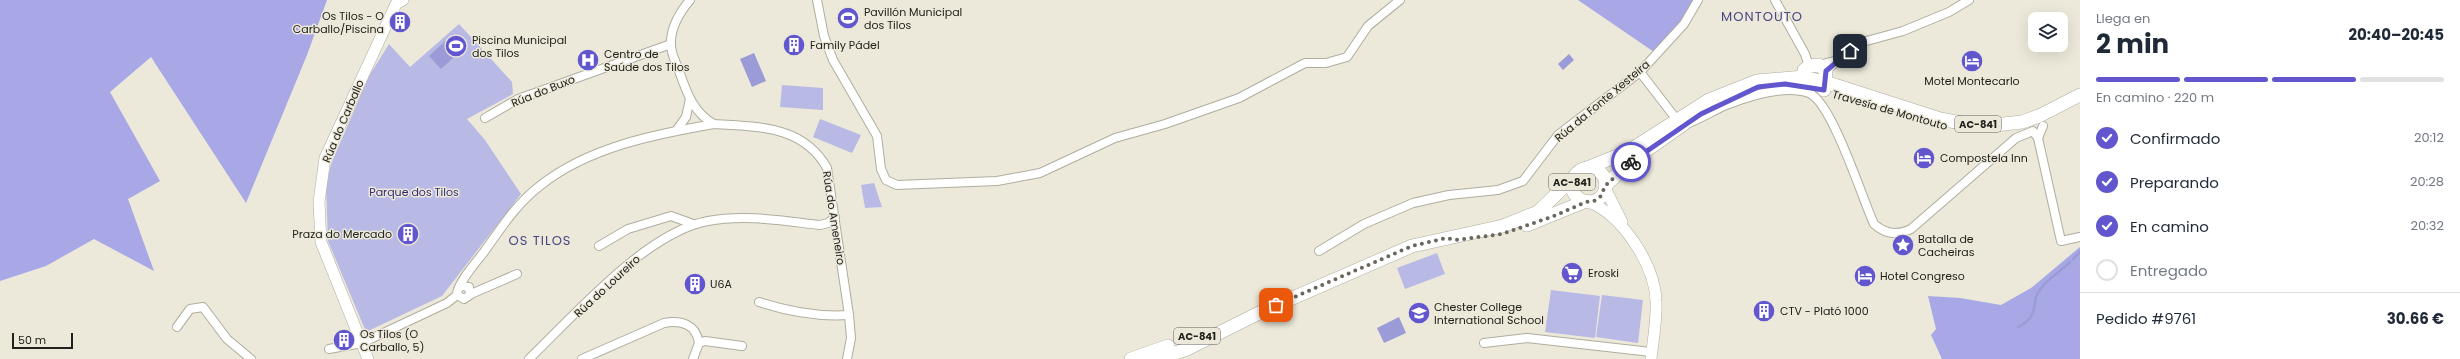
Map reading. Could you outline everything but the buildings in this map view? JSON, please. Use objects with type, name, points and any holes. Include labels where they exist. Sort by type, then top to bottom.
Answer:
[{"type":"main road","name":"Travesía de Montouto","points":[[1816,77],[1938,125],[1982,132],[2008,132],[2037,125],[2055,118],[2080,103]]},
{"type":"main road","name":"Travesía de Montouto","points":[[1157,359],[1187,349],[1263,311],[1412,246],[1503,226],[1538,212],[1579,171],[1627,152],[1679,123],[1758,87],[1785,84],[1816,77],[1940,119],[1967,124],[2022,122],[2039,116],[2080,95]]},
{"type":"main road","name":"Travesía de Montouto","points":[[1446,238],[1456,240],[1502,234],[1554,216],[1601,196],[1605,187],[1630,162],[1679,123]]},
{"type":"main road","name":"AC-841","points":[[1587,168],[1600,173],[1605,187]]},
{"type":"main road","name":"AC-841","points":[[1573,178],[1574,193],[1587,202]]},
{"type":"main road","name":"Travesía de Montouto","points":[[1131,359],[1263,311]]},
{"type":"street","points":[[690,0],[673,28],[671,44],[690,99],[705,119],[714,124]]},
{"type":"street","points":[[817,0],[824,36],[833,60],[877,136],[881,169],[886,180],[897,185],[997,181],[1040,173],[1115,138],[1165,124],[1239,98],[1305,63],[1326,63],[1347,57],[1368,26],[1400,0]]},
{"type":"street","name":"Rúa da Fonte Xesteira","points":[[1318,251],[1364,224],[1413,203],[1449,195],[1498,190],[1523,181],[1558,135],[1640,72],[1684,24],[1698,0]]},
{"type":"street","points":[[1775,0],[1806,54],[1816,77],[1863,42],[1904,30],[1949,12],[1969,0]]},
{"type":"street","name":"Rúa do Carballo","points":[[368,359],[321,242],[319,202],[326,158],[399,1]]},
{"type":"street","name":"Rúa do Buxo","points":[[485,118],[518,100],[671,44]]},
{"type":"street","points":[[1640,72],[1679,123],[1726,105],[1770,92],[1790,90],[1814,96],[1825,108],[1839,137],[1874,224],[1888,233],[1902,233],[1911,229],[2016,138],[2033,131],[2038,138],[2061,241],[2080,237]]},
{"type":"street","points":[[676,130],[686,118],[690,99]]},
{"type":"street","name":"Rúa do Ameneiro","points":[[460,286],[512,213],[540,185],[555,175],[610,150],[676,130],[714,124],[783,132],[800,138],[813,148],[827,168],[849,315],[851,338],[847,359]]},
{"type":"street","points":[[2038,138],[2043,126]]},
{"type":"street","points":[[1484,343],[1527,338],[1651,356],[1656,301],[1653,280],[1640,253],[1626,231],[1605,187]]},
{"type":"street","points":[[1587,202],[1602,207],[1626,231]]},
{"type":"street","name":"Rúa do Loureiro","points":[[599,246],[628,229],[671,216],[693,224]]},
{"type":"street","name":"Rúa do Loureiro","points":[[530,359],[636,256],[693,224],[739,218],[820,225],[828,223],[834,217]]},
{"type":"street","points":[[457,295],[464,299],[471,294],[517,274]]},
{"type":"street","points":[[330,349],[362,343],[447,303],[457,295],[457,291],[460,286],[467,286],[471,294]]},
{"type":"street","points":[[759,302],[775,307],[812,313],[849,315]]},
{"type":"street","points":[[177,327],[190,309],[203,307],[227,339],[251,359]]},
{"type":"street","points":[[582,359],[664,323],[673,321],[681,322],[693,328],[697,333],[699,343],[693,359]]},
{"type":"street","points":[[699,343],[705,341],[742,346]]},
{"type":"green space","name":"Parque dos Tilos","points":[[459,24],[512,82],[513,94],[467,119],[485,140],[521,194],[442,296],[366,332],[328,241],[326,187],[331,164],[369,76],[389,44],[410,67]]},
{"type":"green space","points":[[782,85],[823,88],[823,110],[780,107]]},
{"type":"green space","points":[[820,119],[861,135],[852,153],[813,137]]},
{"type":"green space","points":[[874,183],[882,207],[865,208],[861,185]]},
{"type":"green space","points":[[1437,253],[1445,274],[1405,289],[1397,268]]},
{"type":"green space","points":[[1551,290],[1600,296],[1595,338],[1545,332]]},
{"type":"green space","points":[[1602,295],[1643,300],[1638,343],[1596,337]]},
{"type":"shaded area","points":[[0,0],[327,0],[307,55],[246,203],[151,57],[110,92],[160,181],[128,199],[154,271],[94,239],[46,266],[0,281]]},
{"type":"shaded area","points":[[1578,0],[1694,0],[1686,18],[1657,54]]},
{"type":"shaded area","points":[[453,34],[465,47],[441,69],[429,56]]},
{"type":"shaded area","points":[[754,53],[766,81],[752,87],[740,59]]},
{"type":"shaded area","points":[[1569,54],[1574,60],[1563,70],[1558,64]]},
{"type":"shaded area","points":[[2080,247],[2080,359],[1942,359],[1931,335],[1936,329],[1928,296],[1960,298],[2001,305],[2031,288]]},
{"type":"shaded area","points":[[1399,317],[1406,333],[1384,343],[1377,328]]},
{"type":"waterway","points":[[2073,259],[2080,252]]},
{"type":"waterway","points":[[2018,327],[2026,322],[2033,313],[2038,292],[2070,262]]},
{"type":"way so far","points":[[1276,305],[1412,246],[1446,238],[1456,240],[1502,234],[1554,216],[1586,202],[1594,201],[1604,192],[1605,186],[1631,162]]},
{"type":"place","name":"Pavillón Municipal dos Tilos","points":[[848,18]]},
{"type":"place","name":"Os Tilos - O Carballo/Piscina","points":[[400,22]]},
{"type":"place","name":"Family Pádel","points":[[794,45]]},
{"type":"place","name":"Piscina Municipal dos Tilos","points":[[456,46]]},
{"type":"place","name":"Centro de Saúde dos Tilos","points":[[588,60]]},
{"type":"place","name":"Motel Montecarlo","points":[[1972,61]]},
{"type":"place","name":"Compostela Inn","points":[[1924,158]]},
{"type":"place","name":"Praza do Mercado","points":[[408,234]]},
{"type":"place","name":"Batalla de Cacheiras","points":[[1903,245]]},
{"type":"place","name":"Eroski","points":[[1572,273]]},
{"type":"place","name":"Hotel Congreso","points":[[1865,276]]},
{"type":"place","name":"U6A","points":[[695,284]]},
{"type":"place","name":"CTV - Plató 1000","points":[[1764,311]]},
{"type":"place","name":"Chester College International School","points":[[1419,313]]},
{"type":"place","name":"Os Tilos (O Carballo, 5)","points":[[344,340]]},
{"type":"district","name":"MONTOUTO","points":[[1762,16]]},
{"type":"district","name":"OS TILOS","points":[[540,240]]},
{"type":"route","points":[[1631,162],[1701,114],[1758,87],[1785,84],[1824,90],[1826,71],[1850,51]]}]
